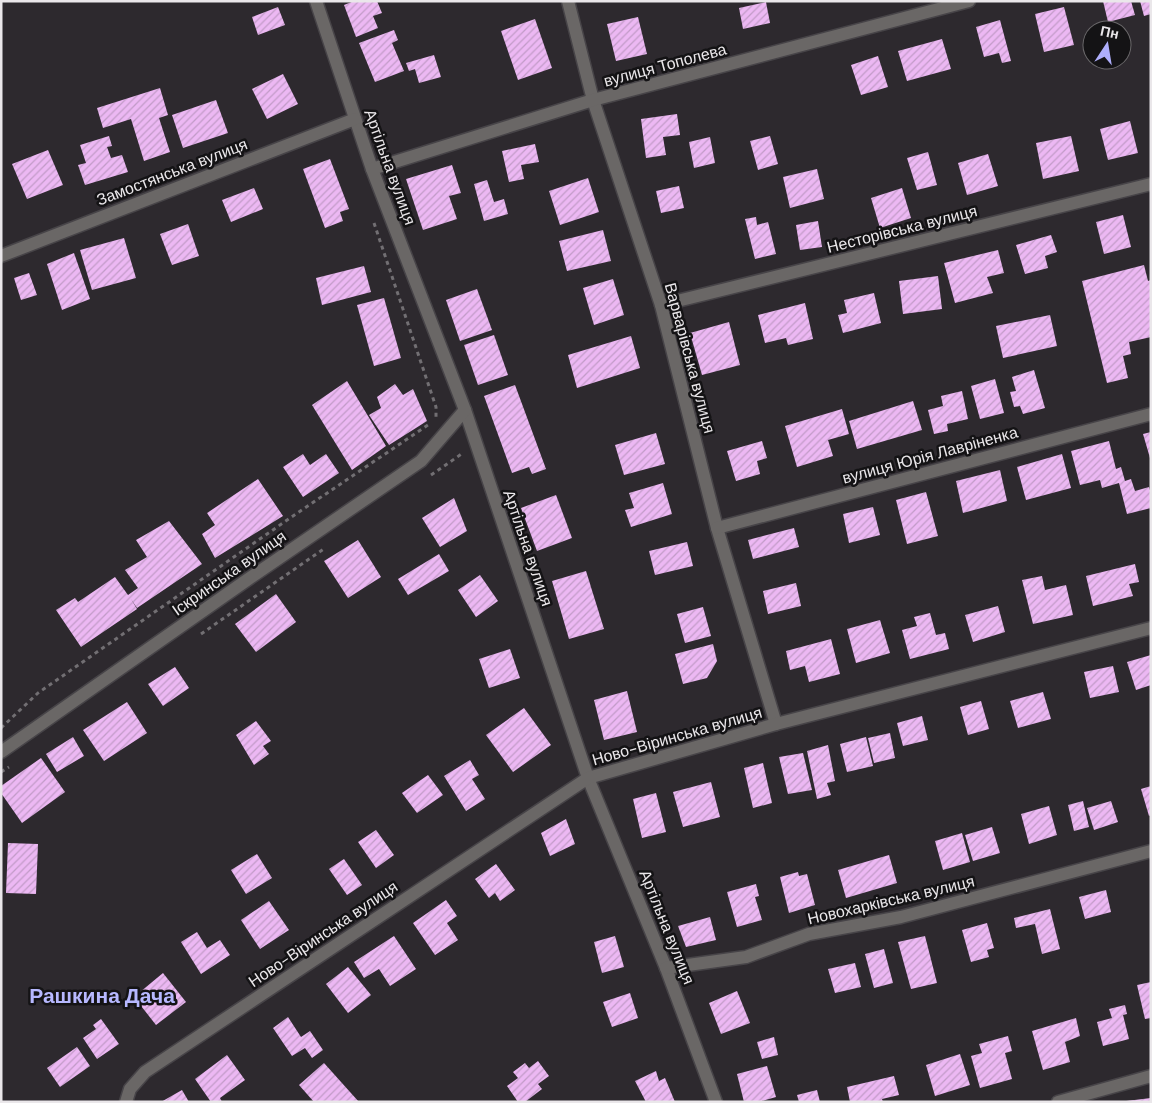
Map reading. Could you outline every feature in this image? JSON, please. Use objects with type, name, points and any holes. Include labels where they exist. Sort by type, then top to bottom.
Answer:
[{"type":"street","name":"Артільна вулиця","points":[[316,1],[372,169],[465,410],[588,778],[666,968],[716,1102]]},
{"type":"street","name":"Варварівська вулиця","points":[[568,1],[593,100],[661,306],[717,528],[776,724]]},
{"type":"street","name":"вулиця Тополева","points":[[372,169],[593,100],[969,1]]},
{"type":"street","name":"Замостянська вулиця","points":[[1,256],[355,119]]},
{"type":"street","name":"Несторівська вулиця","points":[[661,306],[1151,184]]},
{"type":"street","name":"Іскринська вулиця","points":[[3,750],[421,461],[465,410]]},
{"type":"street","name":"вулиця Юрія Лавріненка","points":[[717,528],[1151,414]]},
{"type":"street","name":"Ново-Віринська вулиця","points":[[126,1102],[130,1089],[145,1072],[588,778],[776,724],[1151,628]]},
{"type":"street","name":"Новохарківська вулиця","points":[[666,968],[746,957],[809,934],[901,917],[1151,851]]},
{"type":"street","points":[[1058,1102],[1151,1076]]},
{"type":"path","points":[[1,728],[38,693],[293,516],[428,426],[436,417],[436,407],[372,219]]},
{"type":"path","points":[[427,478],[476,444]]},
{"type":"path","points":[[199,636],[329,546]]},
{"type":"path","points":[[2,772],[11,766]]},
{"type":"building","points":[[354,1],[377,1],[382,13],[373,16],[378,28],[356,37],[344,5]]},
{"type":"building","points":[[1103,1],[1131,1],[1135,15],[1108,20]]},
{"type":"building","points":[[1140,1],[1151,1],[1151,14],[1144,16]]},
{"type":"building","points":[[766,2],[770,23],[743,29],[739,8]]},
{"type":"building","points":[[278,7],[285,25],[258,35],[252,17]]},
{"type":"building","points":[[1064,7],[1074,45],[1044,52],[1035,14]]},
{"type":"building","points":[[638,17],[647,54],[616,61],[607,24]]},
{"type":"building","points":[[535,19],[552,68],[518,80],[501,31]]},
{"type":"building","points":[[1000,20],[1011,61],[1002,63],[999,53],[984,57],[976,27]]},
{"type":"building","points":[[394,30],[398,40],[392,43],[404,71],[375,82],[359,43]]},
{"type":"building","points":[[942,39],[951,69],[907,81],[898,51]]},
{"type":"building","points":[[434,55],[441,77],[419,83],[415,69],[409,71],[406,63]]},
{"type":"building","points":[[878,56],[888,87],[861,95],[851,65]]},
{"type":"building","points":[[283,74],[298,104],[267,119],[252,89]]},
{"type":"building","points":[[160,88],[168,115],[159,118],[170,152],[144,161],[131,119],[103,128],[97,108]]},
{"type":"building","points":[[216,100],[228,133],[183,148],[172,115]]},
{"type":"building","points":[[677,114],[680,135],[663,137],[666,155],[646,158],[641,119]]},
{"type":"building","points":[[1130,121],[1138,153],[1108,160],[1100,129]]},
{"type":"building","points":[[109,136],[112,146],[107,147],[111,158],[122,155],[128,172],[85,185],[78,165],[86,163],[80,145]]},
{"type":"building","points":[[770,136],[778,164],[758,170],[750,141]]},
{"type":"building","points":[[1071,136],[1079,171],[1043,179],[1036,143]]},
{"type":"building","points":[[710,137],[715,163],[694,168],[689,142]]},
{"type":"building","points":[[535,144],[539,162],[521,165],[524,179],[509,182],[502,151]]},
{"type":"building","points":[[48,150],[63,185],[27,199],[12,164]]},
{"type":"building","points":[[928,152],[937,185],[917,190],[907,158]]},
{"type":"building","points":[[988,154],[998,186],[967,195],[958,163]]},
{"type":"building","points":[[330,159],[349,209],[340,212],[343,221],[325,228],[303,169]]},
{"type":"building","points":[[452,165],[461,193],[449,196],[457,219],[423,230],[406,179]]},
{"type":"building","points":[[817,169],[824,199],[790,208],[783,177]]},
{"type":"building","points":[[588,178],[599,212],[560,225],[549,191]]},
{"type":"building","points":[[487,180],[494,202],[504,199],[508,214],[484,221],[474,184]]},
{"type":"building","points":[[679,186],[684,208],[661,213],[656,191]]},
{"type":"building","points":[[254,188],[263,209],[231,222],[222,200]]},
{"type":"building","points":[[902,188],[911,218],[880,228],[871,198]]},
{"type":"building","points":[[1123,215],[1131,247],[1104,254],[1096,222]]},
{"type":"building","points":[[756,217],[757,225],[768,222],[776,254],[755,259],[745,219]]},
{"type":"building","points":[[818,221],[822,247],[800,250],[796,225]]},
{"type":"building","points":[[188,224],[199,256],[172,265],[160,234]]},
{"type":"building","points":[[603,230],[611,261],[567,271],[559,241]]},
{"type":"building","points":[[1051,235],[1057,252],[1045,256],[1048,268],[1025,274],[1016,245]]},
{"type":"building","points":[[124,238],[136,278],[92,290],[80,250]]},
{"type":"building","points":[[998,250],[1004,273],[987,277],[993,293],[955,303],[944,263]]},
{"type":"building","points":[[74,253],[90,299],[62,310],[47,264]]},
{"type":"building","points":[[1144,265],[1148,281],[1151,280],[1151,337],[1129,342],[1131,354],[1123,356],[1128,378],[1107,383],[1082,281]]},
{"type":"building","points":[[364,266],[371,292],[322,305],[316,278]]},
{"type":"building","points":[[29,273],[37,295],[21,300],[14,278]]},
{"type":"building","points":[[938,276],[942,309],[903,314],[899,281]]},
{"type":"building","points":[[613,279],[624,315],[594,325],[583,288]]},
{"type":"building","points":[[477,289],[492,330],[460,341],[446,300]]},
{"type":"building","points":[[874,293],[881,323],[843,333],[838,315],[847,313],[844,300]]},
{"type":"building","points":[[384,298],[401,358],[374,366],[357,305]]},
{"type":"building","points":[[805,303],[813,339],[788,345],[786,338],[765,343],[758,315]]},
{"type":"building","points":[[1050,315],[1057,346],[1003,358],[996,326]]},
{"type":"building","points":[[729,322],[740,365],[702,375],[690,333]]},
{"type":"building","points":[[494,335],[508,375],[478,385],[464,345]]},
{"type":"building","points":[[631,336],[640,368],[577,388],[568,355]]},
{"type":"building","points":[[1034,370],[1045,408],[1023,414],[1020,406],[1014,407],[1010,392],[1016,391],[1012,377]]},
{"type":"building","points":[[995,379],[1004,413],[980,419],[971,386]]},
{"type":"building","points":[[347,381],[386,446],[352,470],[312,405]]},
{"type":"building","points":[[395,384],[403,395],[413,389],[427,421],[389,445],[369,415],[381,408],[377,397]]},
{"type":"building","points":[[515,385],[546,469],[532,474],[529,467],[512,473],[484,396]]},
{"type":"building","points":[[962,391],[968,419],[947,424],[948,431],[934,434],[928,410],[943,406],[941,396]]},
{"type":"building","points":[[913,401],[922,430],[857,449],[849,421]]},
{"type":"building","points":[[842,409],[849,434],[828,440],[833,456],[797,467],[785,426]]},
{"type":"building","points":[[1151,432],[1151,458],[1150,458],[1143,434]]},
{"type":"building","points":[[656,433],[665,464],[624,475],[615,445]]},
{"type":"building","points":[[762,441],[767,458],[757,461],[760,474],[736,481],[727,451]]},
{"type":"building","points":[[1109,441],[1116,469],[1121,467],[1125,481],[1131,479],[1135,491],[1149,487],[1151,508],[1127,514],[1119,483],[1102,488],[1100,480],[1080,485],[1071,451]]},
{"type":"building","points":[[303,454],[310,465],[326,454],[339,473],[303,497],[283,467]]},
{"type":"building","points":[[1062,454],[1071,488],[1026,500],[1017,467]]},
{"type":"building","points":[[1000,470],[1007,501],[963,513],[956,481]]},
{"type":"building","points":[[258,479],[283,516],[215,558],[202,534],[215,525],[207,513]]},
{"type":"building","points":[[663,483],[672,514],[631,527],[625,510],[634,508],[629,493]]},
{"type":"building","points":[[926,492],[938,536],[907,544],[896,500]]},
{"type":"building","points":[[556,495],[572,538],[537,551],[521,508]]},
{"type":"building","points":[[454,498],[467,531],[440,547],[422,518]]},
{"type":"building","points":[[873,507],[880,535],[849,543],[843,514]]},
{"type":"building","points":[[169,521],[202,564],[137,608],[131,599],[137,609],[81,647],[56,610],[75,598],[78,602],[115,577],[128,595],[138,588],[125,570],[147,557],[136,540]]},
{"type":"building","points":[[794,528],[799,547],[753,559],[748,540]]},
{"type":"building","points":[[358,540],[381,577],[348,598],[324,561]]},
{"type":"building","points":[[687,542],[693,566],[655,575],[649,551]]},
{"type":"building","points":[[439,554],[449,571],[408,595],[398,579]]},
{"type":"building","points":[[1135,564],[1139,582],[1129,584],[1133,596],[1093,606],[1086,576]]},
{"type":"building","points":[[586,571],[604,629],[569,639],[552,581]]},
{"type":"building","points":[[480,575],[498,601],[476,617],[458,590]]},
{"type":"building","points":[[1042,576],[1045,590],[1066,585],[1073,615],[1033,624],[1022,580]]},
{"type":"building","points":[[796,583],[801,606],[768,614],[763,591]]},
{"type":"building","points":[[276,594],[296,622],[256,652],[235,624]]},
{"type":"building","points":[[998,606],[1005,632],[973,642],[965,615]]},
{"type":"building","points":[[703,607],[711,636],[685,643],[677,614]]},
{"type":"building","points":[[930,613],[936,635],[945,633],[949,649],[910,659],[902,630],[917,626],[914,617]]},
{"type":"building","points":[[880,620],[890,653],[856,663],[847,629]]},
{"type":"building","points":[[831,639],[840,674],[809,682],[805,666],[790,670],[786,651]]},
{"type":"building","points":[[713,644],[717,661],[707,678],[683,684],[675,654]]},
{"type":"building","points":[[510,649],[520,678],[489,688],[479,659]]},
{"type":"building","points":[[1151,655],[1151,685],[1136,690],[1127,662]]},
{"type":"building","points":[[1113,666],[1119,692],[1090,698],[1084,672]]},
{"type":"building","points":[[175,667],[189,688],[163,706],[148,684]]},
{"type":"building","points":[[627,691],[637,732],[604,740],[594,700]]},
{"type":"building","points":[[1043,692],[1051,719],[1018,728],[1010,701]]},
{"type":"building","points":[[981,701],[989,729],[968,735],[960,707]]},
{"type":"building","points":[[127,702],[147,733],[104,761],[83,730]]},
{"type":"building","points":[[524,708],[551,745],[513,772],[486,735]]},
{"type":"building","points":[[922,716],[928,740],[903,746],[897,723]]},
{"type":"building","points":[[256,721],[271,741],[263,746],[269,754],[254,765],[236,735]]},
{"type":"building","points":[[890,733],[895,758],[874,763],[868,738]]},
{"type":"building","points":[[73,737],[84,756],[57,772],[46,754]]},
{"type":"building","points":[[866,737],[873,766],[847,772],[840,744]]},
{"type":"building","points":[[828,745],[835,781],[827,783],[831,795],[817,799],[807,751]]},
{"type":"building","points":[[803,753],[812,790],[788,794],[779,757]]},
{"type":"building","points":[[41,758],[65,792],[22,823],[1,793],[1,786]]},
{"type":"building","points":[[470,760],[479,775],[472,779],[485,799],[466,811],[444,776]]},
{"type":"building","points":[[763,763],[772,803],[753,808],[744,768]]},
{"type":"building","points":[[428,775],[443,795],[417,813],[402,793]]},
{"type":"building","points":[[711,782],[720,817],[683,827],[673,792]]},
{"type":"building","points":[[1151,786],[1151,815],[1149,816],[1141,789]]},
{"type":"building","points":[[656,793],[666,832],[642,838],[633,799]]},
{"type":"building","points":[[1083,801],[1089,827],[1074,831],[1068,805]]},
{"type":"building","points":[[1111,801],[1118,822],[1094,830],[1087,808]]},
{"type":"building","points":[[1049,806],[1057,835],[1029,844],[1021,814]]},
{"type":"building","points":[[566,819],[575,844],[550,856],[541,833]]},
{"type":"building","points":[[992,827],[1000,853],[973,861],[965,835]]},
{"type":"building","points":[[376,830],[394,855],[376,868],[358,842]]},
{"type":"building","points":[[962,833],[970,862],[943,870],[935,841]]},
{"type":"building","points":[[8,843],[38,844],[36,894],[6,893]]},
{"type":"building","points":[[257,854],[272,878],[246,894],[231,870]]},
{"type":"building","points":[[889,855],[897,883],[846,898],[838,870]]},
{"type":"building","points":[[344,859],[362,885],[347,895],[329,869]]},
{"type":"building","points":[[496,864],[515,890],[500,901],[495,893],[489,898],[475,879]]},
{"type":"building","points":[[798,872],[799,876],[807,874],[815,905],[789,913],[780,877]]},
{"type":"building","points":[[756,884],[759,896],[755,897],[762,920],[737,927],[727,892]]},
{"type":"building","points":[[1106,890],[1111,912],[1085,919],[1079,897]]},
{"type":"building","points":[[446,900],[457,916],[447,923],[458,940],[435,955],[413,923]]},
{"type":"building","points":[[269,901],[289,930],[260,949],[241,920]]},
{"type":"building","points":[[1050,909],[1060,949],[1042,954],[1035,924],[1016,928],[1014,918]]},
{"type":"building","points":[[710,917],[716,940],[686,947],[678,926]]},
{"type":"building","points":[[987,923],[994,948],[987,950],[989,957],[971,962],[962,930]]},
{"type":"building","points":[[197,932],[207,948],[220,940],[230,955],[201,974],[181,942]]},
{"type":"building","points":[[394,936],[416,969],[390,986],[379,969],[364,978],[354,962]]},
{"type":"building","points":[[615,936],[624,967],[602,973],[594,942]]},
{"type":"building","points":[[925,936],[937,983],[911,989],[898,942]]},
{"type":"building","points":[[884,949],[893,983],[874,988],[865,954]]},
{"type":"building","points":[[855,963],[861,987],[835,993],[828,969]]},
{"type":"building","points":[[348,967],[371,995],[348,1013],[326,984]]},
{"type":"building","points":[[163,973],[186,1002],[156,1025],[134,997]]},
{"type":"building","points":[[1151,982],[1151,1018],[1145,1019],[1137,985]]},
{"type":"building","points":[[737,991],[750,1023],[721,1034],[709,1003]]},
{"type":"building","points":[[630,993],[638,1018],[612,1027],[603,1002]]},
{"type":"building","points":[[1125,1005],[1127,1014],[1123,1015],[1129,1039],[1103,1046],[1097,1022],[1112,1018],[1109,1009]]},
{"type":"building","points":[[288,1017],[301,1037],[310,1031],[323,1050],[312,1058],[305,1048],[292,1056],[273,1028]]},
{"type":"building","points":[[1076,1018],[1080,1036],[1065,1042],[1070,1062],[1043,1070],[1032,1031]]},
{"type":"building","points":[[101,1019],[119,1044],[97,1059],[83,1038],[96,1029],[93,1025]]},
{"type":"building","points":[[1008,1036],[1012,1051],[1005,1053],[1012,1079],[980,1088],[971,1056],[982,1053],[979,1044]]},
{"type":"building","points":[[774,1037],[778,1055],[762,1059],[757,1042]]},
{"type":"building","points":[[77,1047],[90,1066],[60,1087],[47,1068]]},
{"type":"building","points":[[960,1054],[970,1085],[935,1096],[926,1065]]},
{"type":"building","points":[[227,1055],[245,1080],[220,1098],[222,1102],[211,1102],[195,1079]]},
{"type":"building","points":[[538,1061],[549,1076],[538,1084],[542,1089],[525,1102],[518,1102],[507,1086],[518,1078],[513,1072],[525,1063],[529,1068]]},
{"type":"building","points":[[324,1063],[359,1102],[314,1102],[299,1085]]},
{"type":"building","points":[[767,1066],[776,1097],[758,1102],[744,1102],[737,1074]]},
{"type":"building","points":[[656,1071],[659,1081],[665,1078],[675,1102],[646,1102],[635,1081]]},
{"type":"building","points":[[894,1076],[899,1095],[882,1099],[883,1102],[850,1102],[847,1087]]},
{"type":"building","points":[[182,1090],[189,1102],[161,1102]]},
{"type":"building","points":[[817,1090],[820,1102],[799,1102],[797,1095]]},
{"type":"building","points":[[1151,1098],[1151,1102],[1126,1102],[1126,1101]]},
{"type":"district","name":"Рашкина Дача","points":[[102,996]]}]
